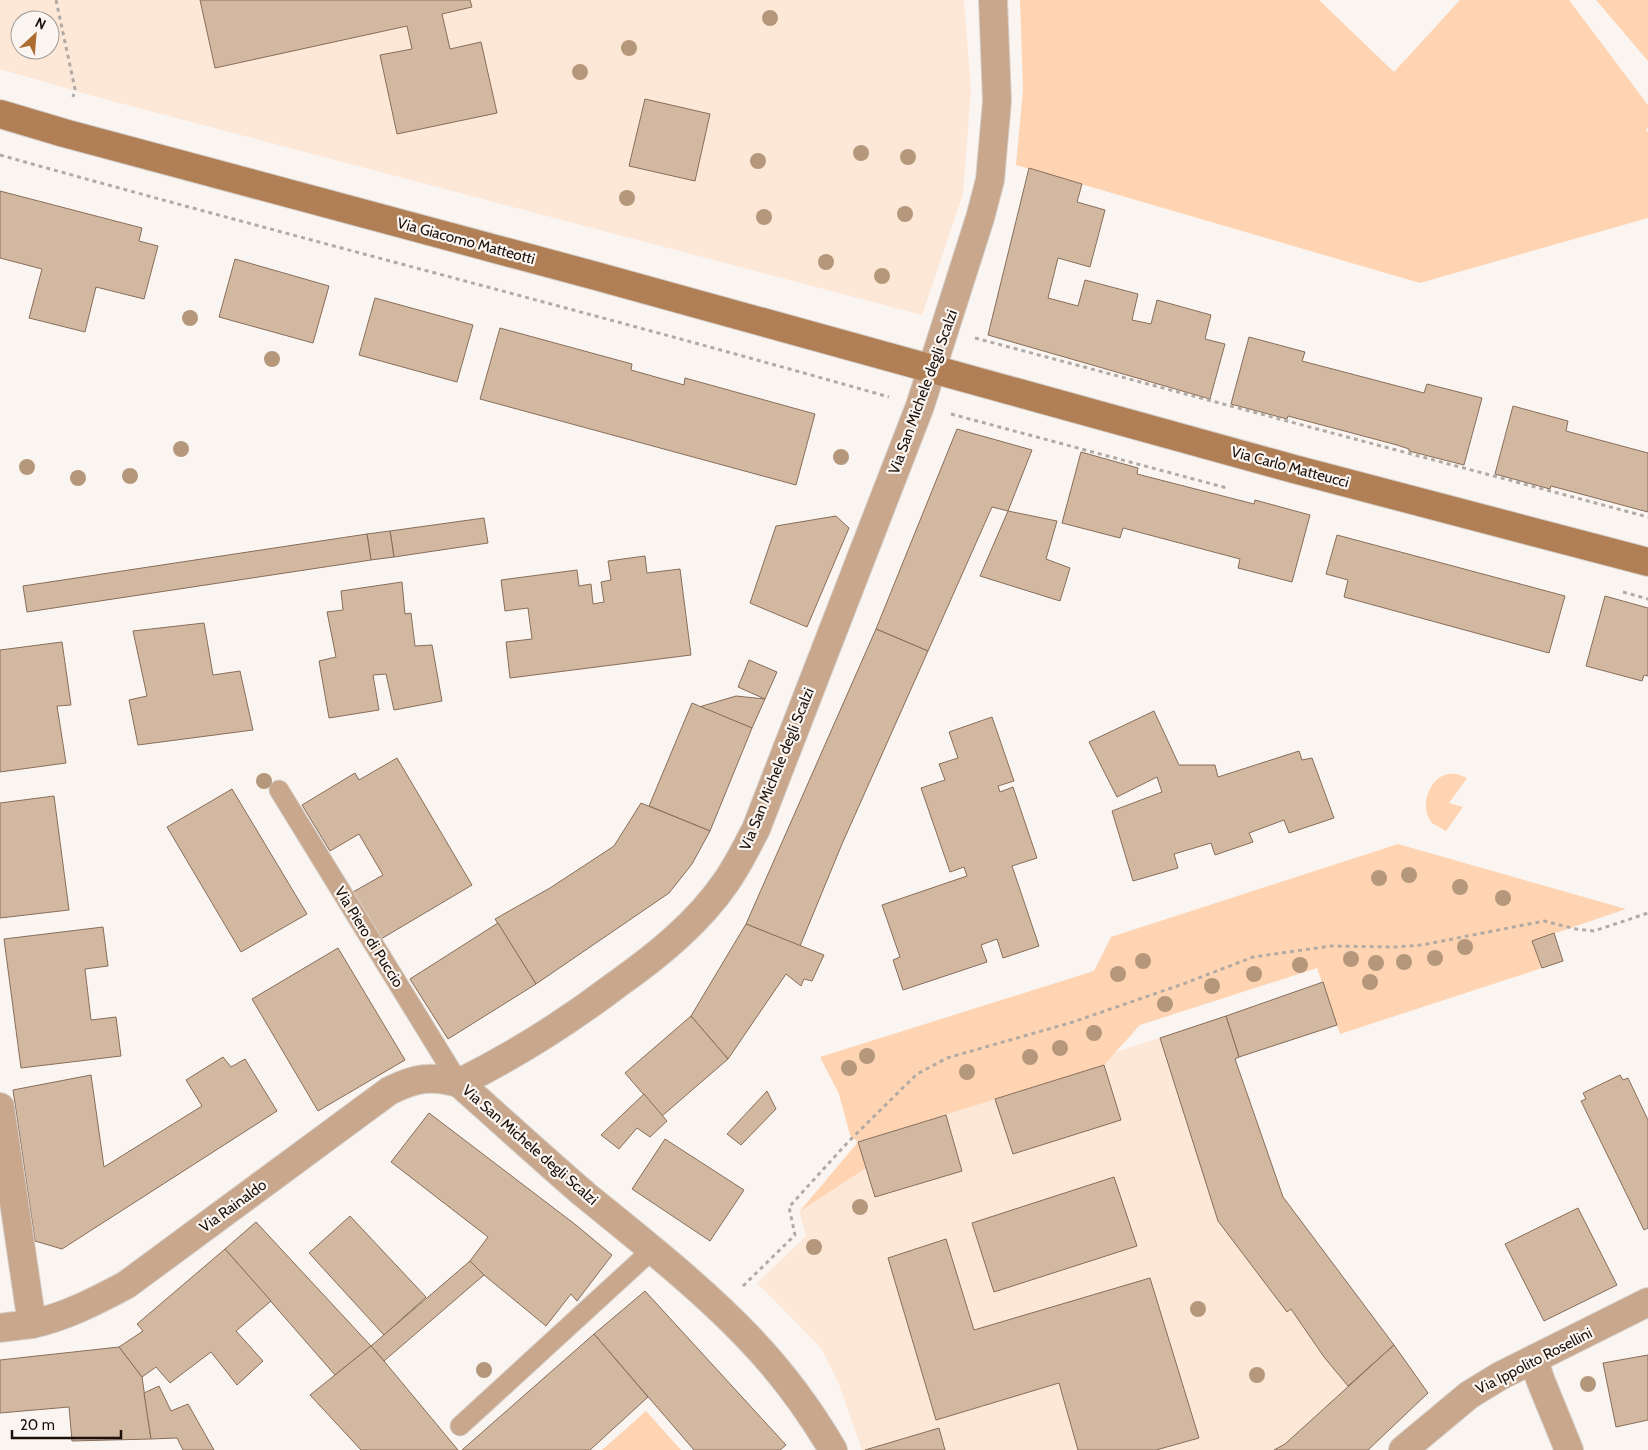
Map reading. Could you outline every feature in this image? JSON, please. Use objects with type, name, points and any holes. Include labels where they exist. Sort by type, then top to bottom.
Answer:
[{"type":"main road","name":"Via Giacomo Matteotti","points":[[0,114],[932,369]]},
{"type":"main road","name":"Via Carlo Matteucci","points":[[932,369],[1304,471],[1648,562]]},
{"type":"street","name":"Via San Michele degli Scalzi","points":[[833,1450],[807,1408],[769,1360],[719,1309],[459,1083],[523,1049],[638,970],[707,906],[726,882],[756,829],[920,406],[966,266],[990,180],[997,101],[993,0]]},
{"type":"street","name":"Via Rainaldo","points":[[0,1328],[32,1324],[88,1305],[126,1285],[389,1091],[414,1081],[434,1078],[459,1083]]},
{"type":"street","points":[[0,1107],[32,1324]]},
{"type":"street","name":"Via Ippolito Rosellini","points":[[1403,1450],[1469,1395],[1648,1302]]},
{"type":"street","points":[[1534,1360],[1540,1380],[1570,1450]]},
{"type":"lane","name":"Via Piero di Puccio","points":[[279,790],[459,1083]]},
{"type":"lane","points":[[460,1426],[652,1250]]},
{"type":"path","points":[[56,0],[75,89],[73,97]]},
{"type":"path","points":[[0,154],[194,209],[1235,490]]},
{"type":"path","points":[[970,335],[977,340],[1648,517]]},
{"type":"path","points":[[1620,592],[1648,599]]},
{"type":"path","points":[[719,1309],[795,1235],[790,1207],[848,1142],[917,1074],[947,1058],[1073,1022],[1183,984],[1252,957],[1331,946],[1396,947],[1422,944],[1544,921],[1576,929],[1594,931],[1648,913]]},
{"type":"shaded area","points":[[0,0],[964,0],[971,89],[963,194],[922,315],[93,96],[0,69]]},
{"type":"shaded area","points":[[1020,0],[1319,0],[1394,72],[1460,0],[1569,0],[1648,105],[1648,128],[1646,130],[1648,133],[1648,218],[1420,283],[1016,165],[1023,90]]},
{"type":"shaded area","points":[[1596,0],[1648,0],[1648,61]]},
{"type":"shaded area","points":[[1448,774],[1457,774],[1467,778],[1449,803],[1463,807],[1446,831],[1432,823],[1428,817],[1426,810],[1427,796],[1439,778]]},
{"type":"shaded area","points":[[1398,844],[1626,909],[1532,941],[1542,968],[1340,1034],[1317,968],[1140,1025],[1104,1065],[858,1142],[850,1135],[839,1094],[820,1057],[1094,971],[1111,937]]},
{"type":"shaded area","points":[[1226,1016],[1239,1057],[1235,1059],[1283,1197],[1428,1393],[1368,1450],[862,1450],[838,1382],[821,1348],[757,1283],[806,1236],[799,1211],[866,1168],[858,1142],[1103,1065],[1116,1052]]},
{"type":"shaded area","points":[[858,1142],[866,1168],[800,1211]]},
{"type":"shaded area","points":[[646,1411],[681,1450],[602,1450]]},
{"type":"building","points":[[200,0],[470,0],[472,7],[442,14],[450,49],[481,42],[497,113],[397,134],[380,55],[412,49],[407,26],[215,68]]},
{"type":"building","points":[[645,99],[710,114],[695,181],[629,166]]},
{"type":"building","points":[[1029,168],[1082,184],[1077,202],[1105,210],[1090,267],[1058,258],[1048,298],[1078,306],[1085,280],[1138,294],[1132,320],[1151,324],[1157,300],[1211,315],[1205,339],[1225,344],[1210,399],[988,335]]},
{"type":"building","points":[[0,191],[142,228],[139,241],[158,246],[144,299],[96,287],[85,332],[29,318],[42,269],[0,258]]},
{"type":"building","points":[[235,259],[329,286],[313,343],[219,317]]},
{"type":"building","points":[[375,298],[473,325],[457,382],[359,355]]},
{"type":"building","points":[[500,328],[632,364],[631,370],[684,385],[685,378],[815,414],[796,485],[480,399]]},
{"type":"building","points":[[1249,337],[1305,352],[1302,361],[1424,393],[1427,384],[1482,398],[1464,465],[1288,416],[1287,419],[1231,404]]},
{"type":"building","points":[[1513,406],[1568,421],[1566,431],[1648,453],[1648,512],[1551,486],[1550,489],[1495,474]]},
{"type":"building","points":[[957,429],[1032,450],[1008,511],[992,507],[928,651],[876,629]]},
{"type":"building","points":[[1081,452],[1138,468],[1137,474],[1254,504],[1255,500],[1310,515],[1292,582],[1238,568],[1240,559],[1123,528],[1120,538],[1062,523]]},
{"type":"building","points":[[1008,511],[1057,521],[1046,559],[1070,568],[1060,601],[980,576]]},
{"type":"building","points":[[836,516],[849,528],[807,627],[750,603],[776,526]]},
{"type":"building","points":[[484,518],[488,543],[394,557],[390,531]]},
{"type":"building","points":[[390,531],[394,557],[371,560],[367,534]]},
{"type":"building","points":[[367,534],[371,560],[27,612],[23,586]]},
{"type":"building","points":[[1337,535],[1565,596],[1549,653],[1344,597],[1348,580],[1326,574]]},
{"type":"building","points":[[645,556],[647,573],[680,569],[691,655],[510,678],[506,642],[532,639],[528,608],[505,611],[501,580],[577,570],[579,586],[591,584],[593,604],[604,602],[601,582],[611,580],[608,561]]},
{"type":"building","points":[[402,582],[405,614],[411,613],[415,646],[432,645],[442,701],[394,710],[386,674],[373,675],[379,710],[329,718],[319,661],[336,657],[327,612],[343,610],[341,591]]},
{"type":"building","points":[[1605,596],[1648,608],[1648,676],[1644,675],[1642,681],[1586,666]]},
{"type":"building","points":[[204,623],[213,675],[240,671],[253,730],[138,745],[129,700],[147,696],[133,631]]},
{"type":"building","points":[[876,629],[928,651],[842,844],[800,946],[746,924]]},
{"type":"building","points":[[62,642],[71,705],[57,706],[66,763],[0,772],[0,650]]},
{"type":"building","points":[[749,660],[777,672],[765,699],[738,687]]},
{"type":"building","points":[[736,696],[765,699],[752,728],[699,707]]},
{"type":"building","points":[[692,703],[752,728],[710,831],[649,806]]},
{"type":"building","points":[[1154,711],[1179,765],[1215,765],[1218,777],[1299,751],[1302,760],[1312,758],[1334,818],[1289,833],[1284,820],[1249,833],[1253,842],[1215,855],[1211,843],[1174,854],[1178,868],[1133,881],[1112,811],[1162,792],[1157,777],[1117,797],[1089,742]]},
{"type":"building","points":[[992,717],[1014,781],[998,786],[1000,792],[1013,787],[1037,858],[1012,866],[1039,946],[1003,958],[997,939],[981,945],[987,962],[903,990],[893,960],[900,957],[882,905],[967,876],[964,867],[950,872],[921,788],[945,780],[939,764],[958,758],[949,732]]},
{"type":"building","points":[[397,758],[472,885],[381,939],[353,892],[383,875],[359,834],[330,851],[302,805],[355,773],[359,780]]},
{"type":"building","points":[[232,789],[307,914],[241,952],[167,827]]},
{"type":"building","points":[[54,796],[69,910],[0,918],[0,803]]},
{"type":"building","points":[[641,803],[710,831],[692,864],[669,893],[536,984],[495,919],[550,888],[614,846]]},
{"type":"building","points":[[498,923],[536,984],[448,1039],[410,979]]},
{"type":"building","points":[[746,924],[824,955],[812,981],[804,979],[801,986],[786,974],[728,1059],[691,1016]]},
{"type":"building","points":[[103,927],[108,966],[85,969],[91,1020],[116,1017],[121,1056],[21,1068],[4,939]]},
{"type":"building","points":[[1554,933],[1563,961],[1542,968],[1532,941]]},
{"type":"building","points":[[338,948],[405,1060],[318,1111],[252,999]]},
{"type":"building","points":[[1323,982],[1337,1025],[1239,1057],[1226,1016]]},
{"type":"building","points":[[691,1016],[728,1059],[662,1116],[625,1073]]},
{"type":"building","points":[[1226,1016],[1239,1057],[1235,1059],[1283,1197],[1394,1345],[1348,1386],[1324,1357],[1291,1309],[1287,1312],[1218,1221],[1160,1038]]},
{"type":"building","points":[[223,1057],[231,1067],[245,1059],[277,1111],[62,1249],[35,1241],[13,1090],[91,1075],[104,1167],[202,1106],[186,1080]]},
{"type":"building","points":[[1104,1065],[1121,1120],[1013,1154],[995,1099]]},
{"type":"building","points":[[1620,1075],[1623,1080],[1628,1078],[1648,1120],[1648,1228],[1644,1230],[1581,1101],[1586,1099],[1583,1093]]},
{"type":"building","points":[[767,1091],[776,1109],[741,1145],[727,1134]]},
{"type":"building","points":[[644,1094],[667,1121],[650,1137],[637,1128],[619,1149],[601,1135]]},
{"type":"building","points":[[429,1113],[576,1225],[612,1255],[577,1301],[571,1294],[546,1326],[484,1275],[470,1261],[488,1237],[391,1162]]},
{"type":"building","points":[[946,1115],[962,1171],[875,1197],[858,1142]]},
{"type":"building","points":[[665,1139],[744,1190],[710,1241],[632,1189]]},
{"type":"building","points":[[1114,1177],[1137,1246],[994,1292],[972,1223]]},
{"type":"building","points":[[1578,1208],[1617,1285],[1544,1321],[1505,1244]]},
{"type":"building","points":[[350,1216],[426,1297],[384,1335],[309,1253]]},
{"type":"building","points":[[256,1222],[371,1346],[335,1375],[225,1249]]},
{"type":"building","points":[[946,1239],[974,1330],[1150,1278],[1199,1438],[1156,1450],[1078,1450],[1059,1383],[936,1420],[888,1258]]},
{"type":"building","points":[[225,1249],[271,1301],[236,1331],[263,1361],[237,1385],[211,1352],[170,1383],[156,1367],[142,1377],[119,1347],[143,1331],[137,1324]]},
{"type":"building","points":[[470,1261],[484,1275],[384,1361],[371,1346]]},
{"type":"building","points":[[645,1291],[786,1445],[780,1450],[694,1450],[594,1334]]},
{"type":"building","points":[[594,1334],[648,1397],[590,1450],[462,1450]]},
{"type":"building","points":[[1394,1345],[1428,1393],[1368,1450],[1274,1450],[1285,1444]]},
{"type":"building","points":[[371,1346],[458,1450],[361,1450],[310,1395]]},
{"type":"building","points":[[119,1347],[142,1377],[151,1439],[72,1441],[69,1407],[0,1413],[0,1360]]},
{"type":"building","points":[[1648,1355],[1648,1420],[1616,1427],[1603,1363]]},
{"type":"building","points":[[159,1386],[171,1411],[188,1404],[214,1450],[183,1450],[177,1438],[151,1439],[144,1393]]},
{"type":"building","points":[[939,1428],[945,1450],[865,1450]]}]
